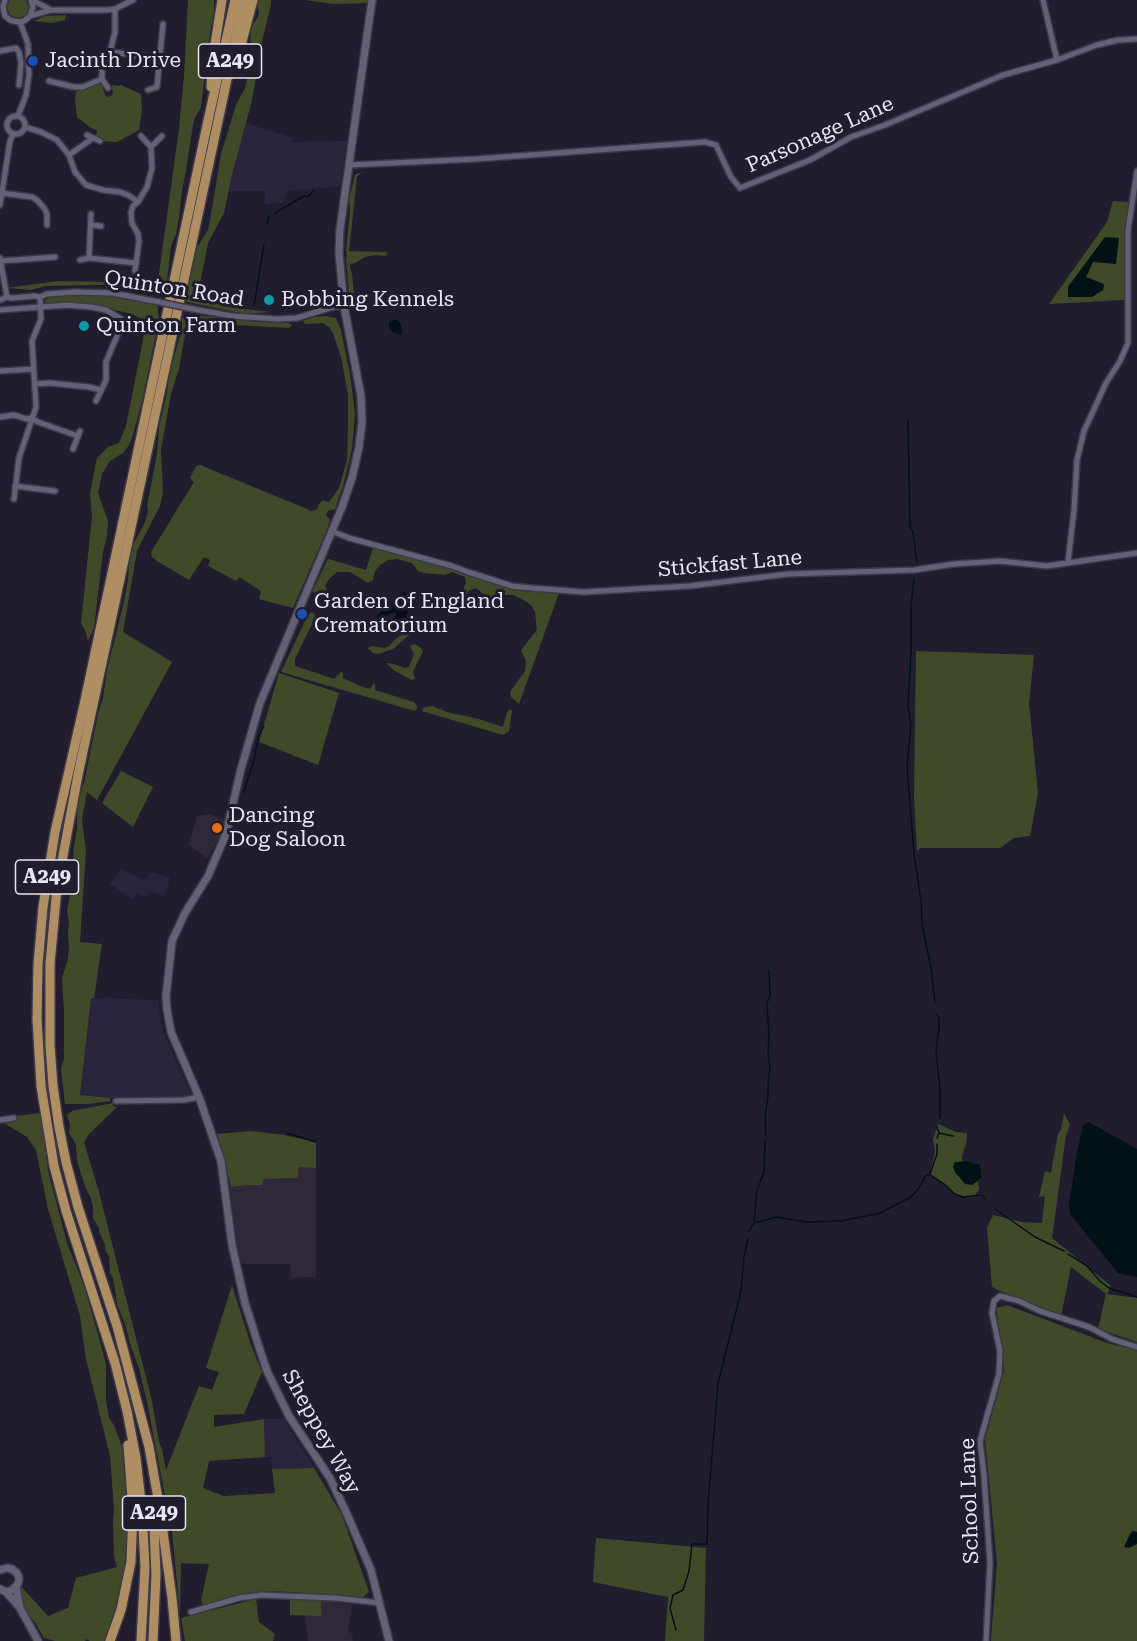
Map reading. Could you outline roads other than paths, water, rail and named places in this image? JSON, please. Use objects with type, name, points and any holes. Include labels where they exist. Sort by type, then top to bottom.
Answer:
[{"type":"highway","points":[[209,116],[213,57],[222,0]]},
{"type":"highway","name":"A249","points":[[141,1641],[145,1567],[136,1458],[123,1391],[66,1210],[52,1155],[41,1086],[38,1041],[39,946],[55,832],[235,0]]},
{"type":"highway","name":"A249","points":[[176,1641],[153,1464],[117,1326],[78,1207],[59,1127],[49,1023],[50,964],[57,888],[75,786],[244,0]]},
{"type":"highway","points":[[218,122],[226,103],[253,0]]},
{"type":"highway","name":"A249","points":[[134,1386],[150,1469],[155,1522],[156,1603],[153,1641]]},
{"type":"highway","name":"A249","points":[[110,1641],[128,1583],[133,1539],[131,1476],[122,1408],[123,1391]]},
{"type":"street","points":[[32,0],[51,10]]},
{"type":"street","points":[[30,16],[33,7],[32,0]]},
{"type":"street","points":[[3,1],[3,17],[20,22],[30,16],[51,10],[115,9],[133,0]]},
{"type":"street","name":"Sheppey Way","points":[[372,0],[340,229],[339,257],[344,306],[361,396],[362,422],[352,478],[260,703],[241,769],[226,834],[208,876],[185,913],[172,941],[166,987],[168,1020],[174,1039],[200,1097],[221,1161],[235,1262],[263,1360],[289,1416],[338,1494],[371,1570],[389,1641]]},
{"type":"street","points":[[1043,0],[1057,60]]},
{"type":"street","points":[[108,88],[102,79],[102,66],[105,57],[110,52],[115,32],[115,9]]},
{"type":"street","points":[[18,116],[26,95],[29,75],[28,44],[20,22]]},
{"type":"street","points":[[157,87],[163,24]]},
{"type":"street","name":"Parsonage Lane","points":[[349,165],[476,159],[705,142],[716,145],[730,177],[740,188],[810,160],[851,138],[1003,75],[1057,60],[1097,45],[1118,40],[1137,39]]},
{"type":"street","points":[[0,51],[16,48],[19,51],[21,63],[19,85]]},
{"type":"street","points":[[110,52],[160,58]]},
{"type":"street","points":[[49,81],[58,82],[69,90],[102,79]]},
{"type":"street","points":[[148,90],[157,87]]},
{"type":"street","points":[[157,87],[163,91]]},
{"type":"street","points":[[12,116],[18,116],[24,120],[25,127],[19,134],[13,134],[3,123],[12,116]]},
{"type":"street","points":[[25,127],[57,140],[69,155],[75,172],[86,185],[120,192],[138,202]]},
{"type":"street","points":[[0,205],[13,134]]},
{"type":"street","points":[[151,147],[162,135]]},
{"type":"street","points":[[135,271],[140,242],[132,223],[131,212],[147,187],[152,168],[151,147],[141,136]]},
{"type":"street","points":[[69,155],[90,137],[100,141]]},
{"type":"street","points":[[1068,562],[1077,460],[1084,431],[1106,382],[1120,361],[1128,343],[1128,230],[1137,171]]},
{"type":"street","points":[[1,193],[32,197],[50,214],[47,225]]},
{"type":"street","points":[[89,258],[91,214]]},
{"type":"street","points":[[91,225],[101,226]]},
{"type":"street","points":[[7,297],[0,260],[55,257]]},
{"type":"street","points":[[80,260],[89,258],[136,263]]},
{"type":"street","name":"Quinton Road","points":[[0,300],[7,297],[40,297],[58,292],[95,292],[133,296],[232,316],[277,319],[297,318],[344,306]]},
{"type":"street","points":[[14,500],[19,458],[36,407],[33,338],[41,319],[40,297]]},
{"type":"street","points":[[0,310],[67,305],[106,310],[121,319],[123,322],[106,362],[106,380],[96,401]]},
{"type":"street","points":[[0,371],[33,369]]},
{"type":"street","points":[[35,384],[50,383],[101,390]]},
{"type":"street","points":[[0,417],[31,418],[79,433],[73,449]]},
{"type":"street","points":[[15,486],[55,490]]},
{"type":"street","name":"Stickfast Lane","points":[[332,531],[512,586],[584,592],[689,586],[788,574],[914,570],[1000,561],[1047,566],[1137,553]]},
{"type":"street","points":[[116,1101],[184,1100],[200,1097]]},
{"type":"street","points":[[0,1120],[14,1118]]},
{"type":"street","name":"School Lane","points":[[986,1641],[990,1563],[980,1441],[999,1374],[1000,1351],[992,1313],[994,1301],[1000,1296],[1018,1301],[1137,1347]]},
{"type":"street","points":[[0,1561],[3,1569],[15,1571],[18,1576],[16,1587],[20,1608]]},
{"type":"street","points":[[2,1590],[12,1590],[16,1587]]},
{"type":"street","points":[[2,1590],[20,1608],[38,1641]]},
{"type":"street","points":[[191,1612],[239,1598],[262,1595],[336,1598],[380,1603]]},
{"type":"waterway","points":[[275,213],[304,196],[308,197],[313,191]]},
{"type":"waterway","points":[[267,224],[269,216]]},
{"type":"waterway","points":[[254,306],[264,244]]},
{"type":"waterway","points":[[908,420],[910,527],[913,532],[917,562]]},
{"type":"waterway","points":[[914,579],[908,705],[911,725],[907,766],[922,924],[935,1003]]},
{"type":"waterway","points":[[244,791],[259,735],[264,726]]},
{"type":"waterway","points":[[766,1136],[765,1117],[770,1068],[767,1003],[770,996],[769,970]]},
{"type":"waterway","points":[[937,1014],[939,1028],[936,1050],[940,1118]]},
{"type":"waterway","points":[[937,1127],[939,1133],[937,1138]]},
{"type":"waterway","points":[[287,1133],[316,1142]]},
{"type":"waterway","points":[[939,1133],[953,1136]]},
{"type":"waterway","points":[[754,1222],[757,1190],[764,1172],[765,1140]]},
{"type":"waterway","points":[[930,1174],[937,1154],[937,1144]]},
{"type":"waterway","points":[[749,1231],[754,1223],[777,1217],[807,1222],[841,1221],[880,1213],[911,1197],[926,1175],[944,1184],[955,1194],[963,1197],[981,1195],[986,1199]]},
{"type":"waterway","points":[[995,1209],[1035,1237],[1064,1251]]},
{"type":"waterway","points":[[676,1630],[670,1608],[673,1595],[683,1590],[689,1571],[692,1544],[707,1544],[718,1383],[741,1291],[748,1239]]},
{"type":"waterway","points":[[1068,1254],[1087,1266],[1109,1288],[1137,1297]]},
{"type":"place","name":"Jacinth Drive","points":[[33,61]]},
{"type":"place","name":"Bobbing Kennels","points":[[269,300]]},
{"type":"place","name":"Quinton Farm","points":[[84,326]]},
{"type":"place","name":"Garden of England Crematorium","points":[[302,614]]},
{"type":"place","name":"Dancing Dog Saloon","points":[[217,828]]}]
